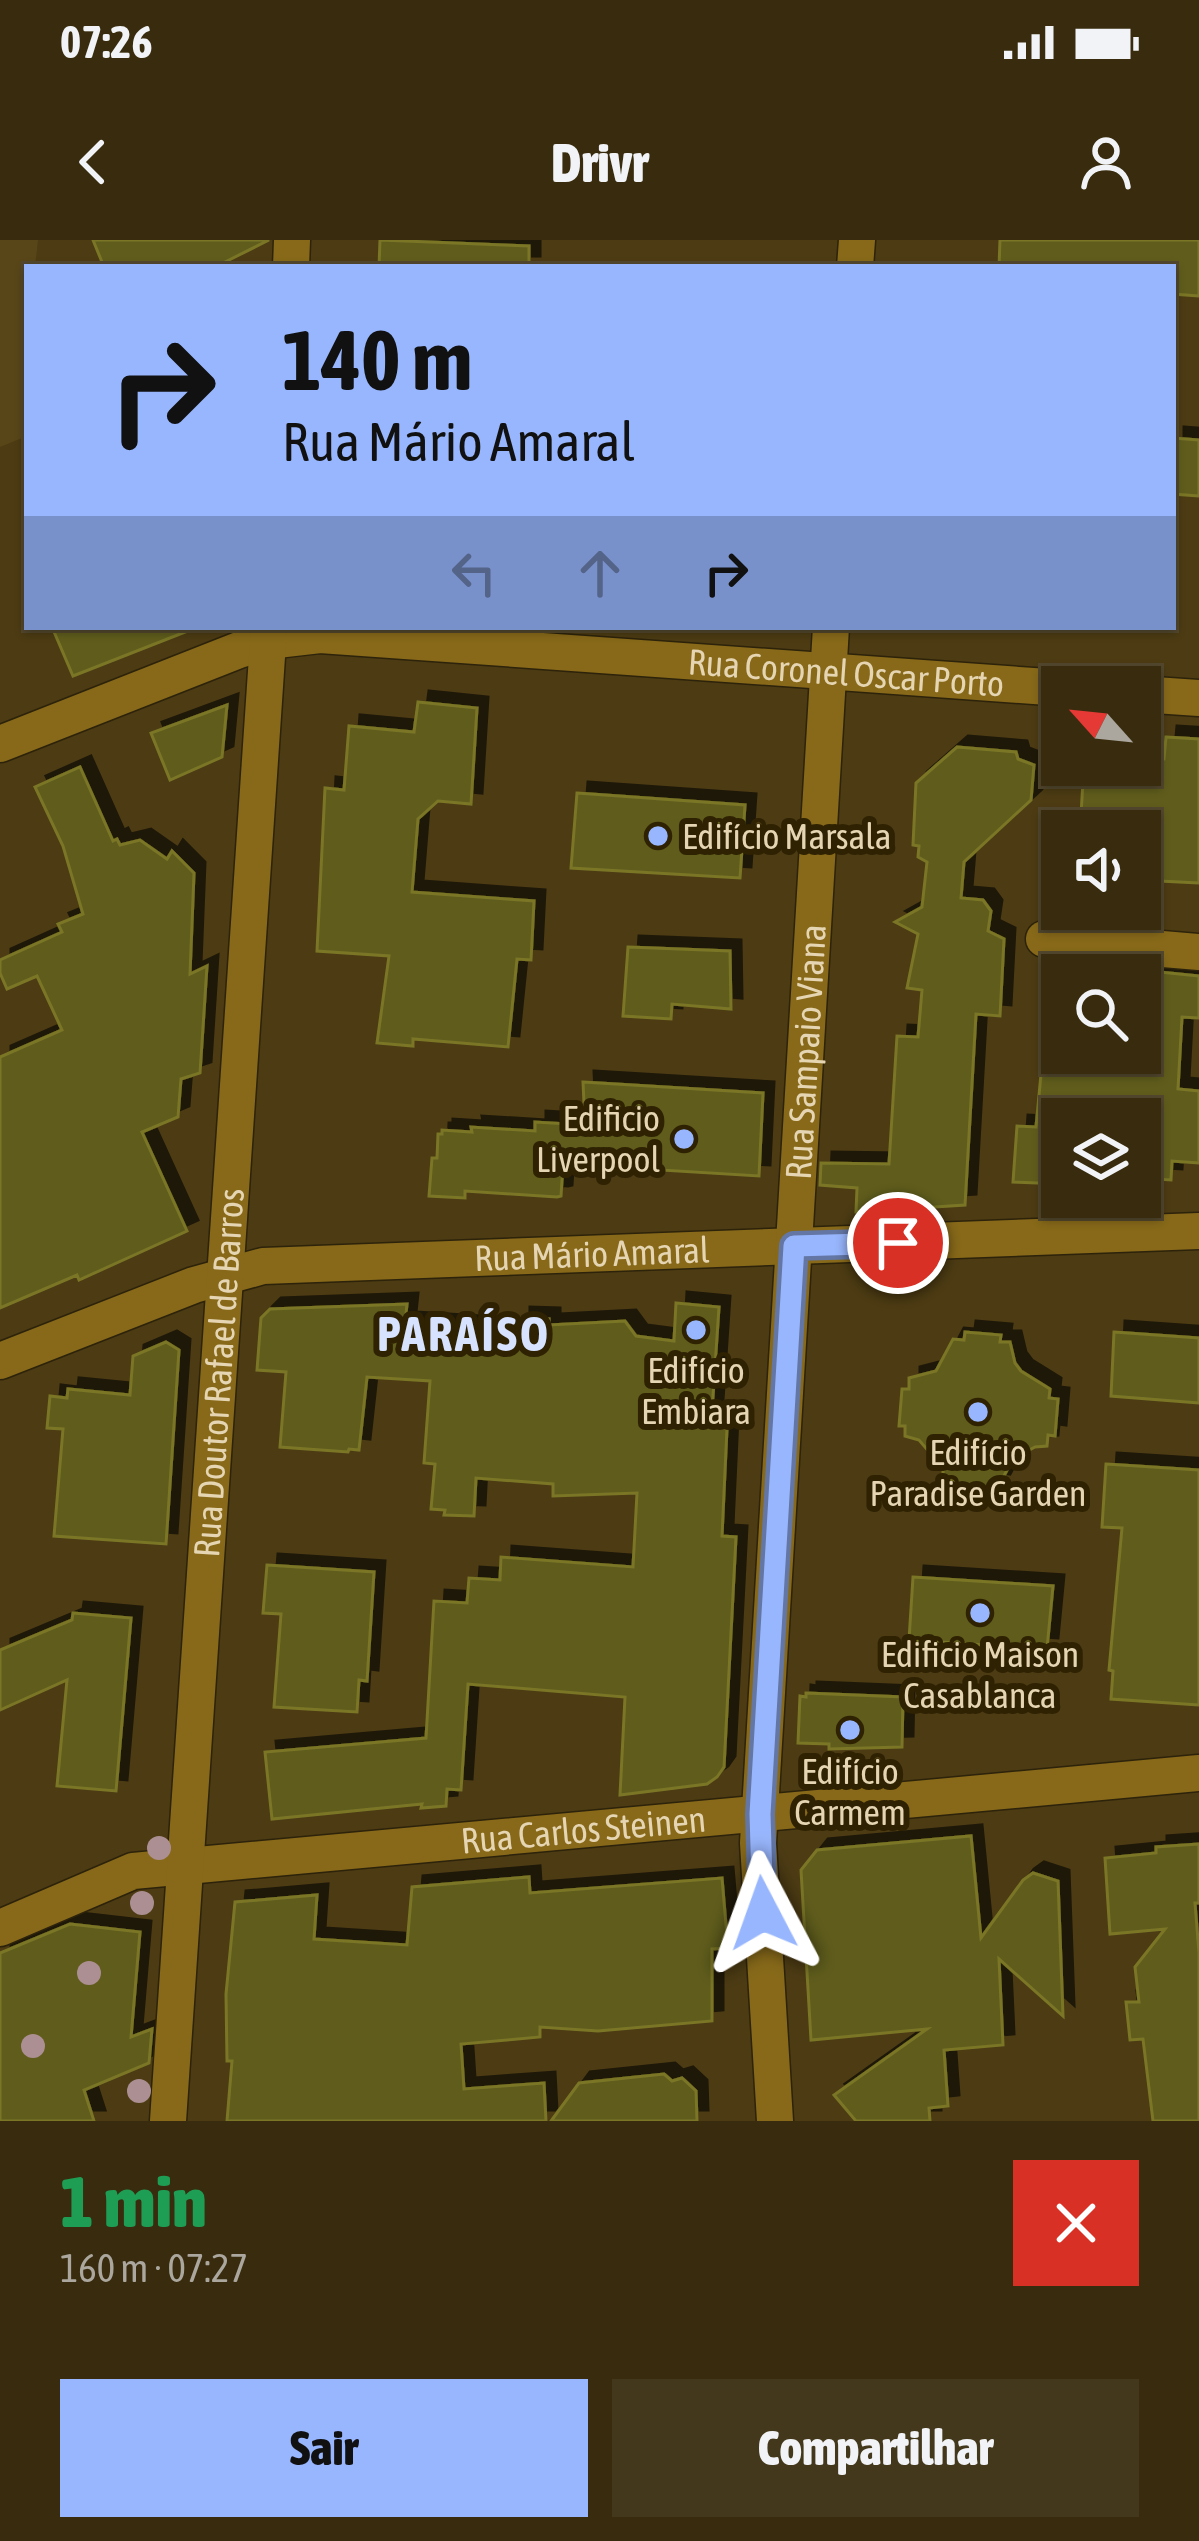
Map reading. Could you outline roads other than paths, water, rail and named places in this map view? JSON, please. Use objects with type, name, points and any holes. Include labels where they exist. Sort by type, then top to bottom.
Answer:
[{"type":"street","name":"Rua Sampaio Viana","points":[[776,2121],[760,1814],[831,630]]},
{"type":"street","name":"Rua Coronel Oscar Porto","points":[[0,744],[269,634],[1041,686]]},
{"type":"street","name":"Rua Doutor Rafael de Barros","points":[[167,2121],[269,634]]},
{"type":"street","points":[[1161,695],[1199,698]]},
{"type":"street","points":[[1044,938],[1199,952]]},
{"type":"street","name":"Rua Mário Amaral","points":[[0,1361],[194,1285],[263,1266],[1199,1232]]},
{"type":"street","name":"Rua Carlos Steinen","points":[[0,1928],[133,1871],[1199,1773]]},
{"type":"place","name":"Edifício Marsala","points":[[658,836]]},
{"type":"place","name":"Edificio Liverpool","points":[[684,1139]]},
{"type":"place","name":"Edifício Embiara","points":[[696,1330]]},
{"type":"place","name":"Edifício Paradise Garden","points":[[978,1412]]},
{"type":"place","name":"Edificio Maison Casablanca","points":[[980,1613]]},
{"type":"place","name":"Edifício Carmem","points":[[850,1730]]},
{"type":"district","name":"PARAÍSO","points":[[464,1333]]}]
